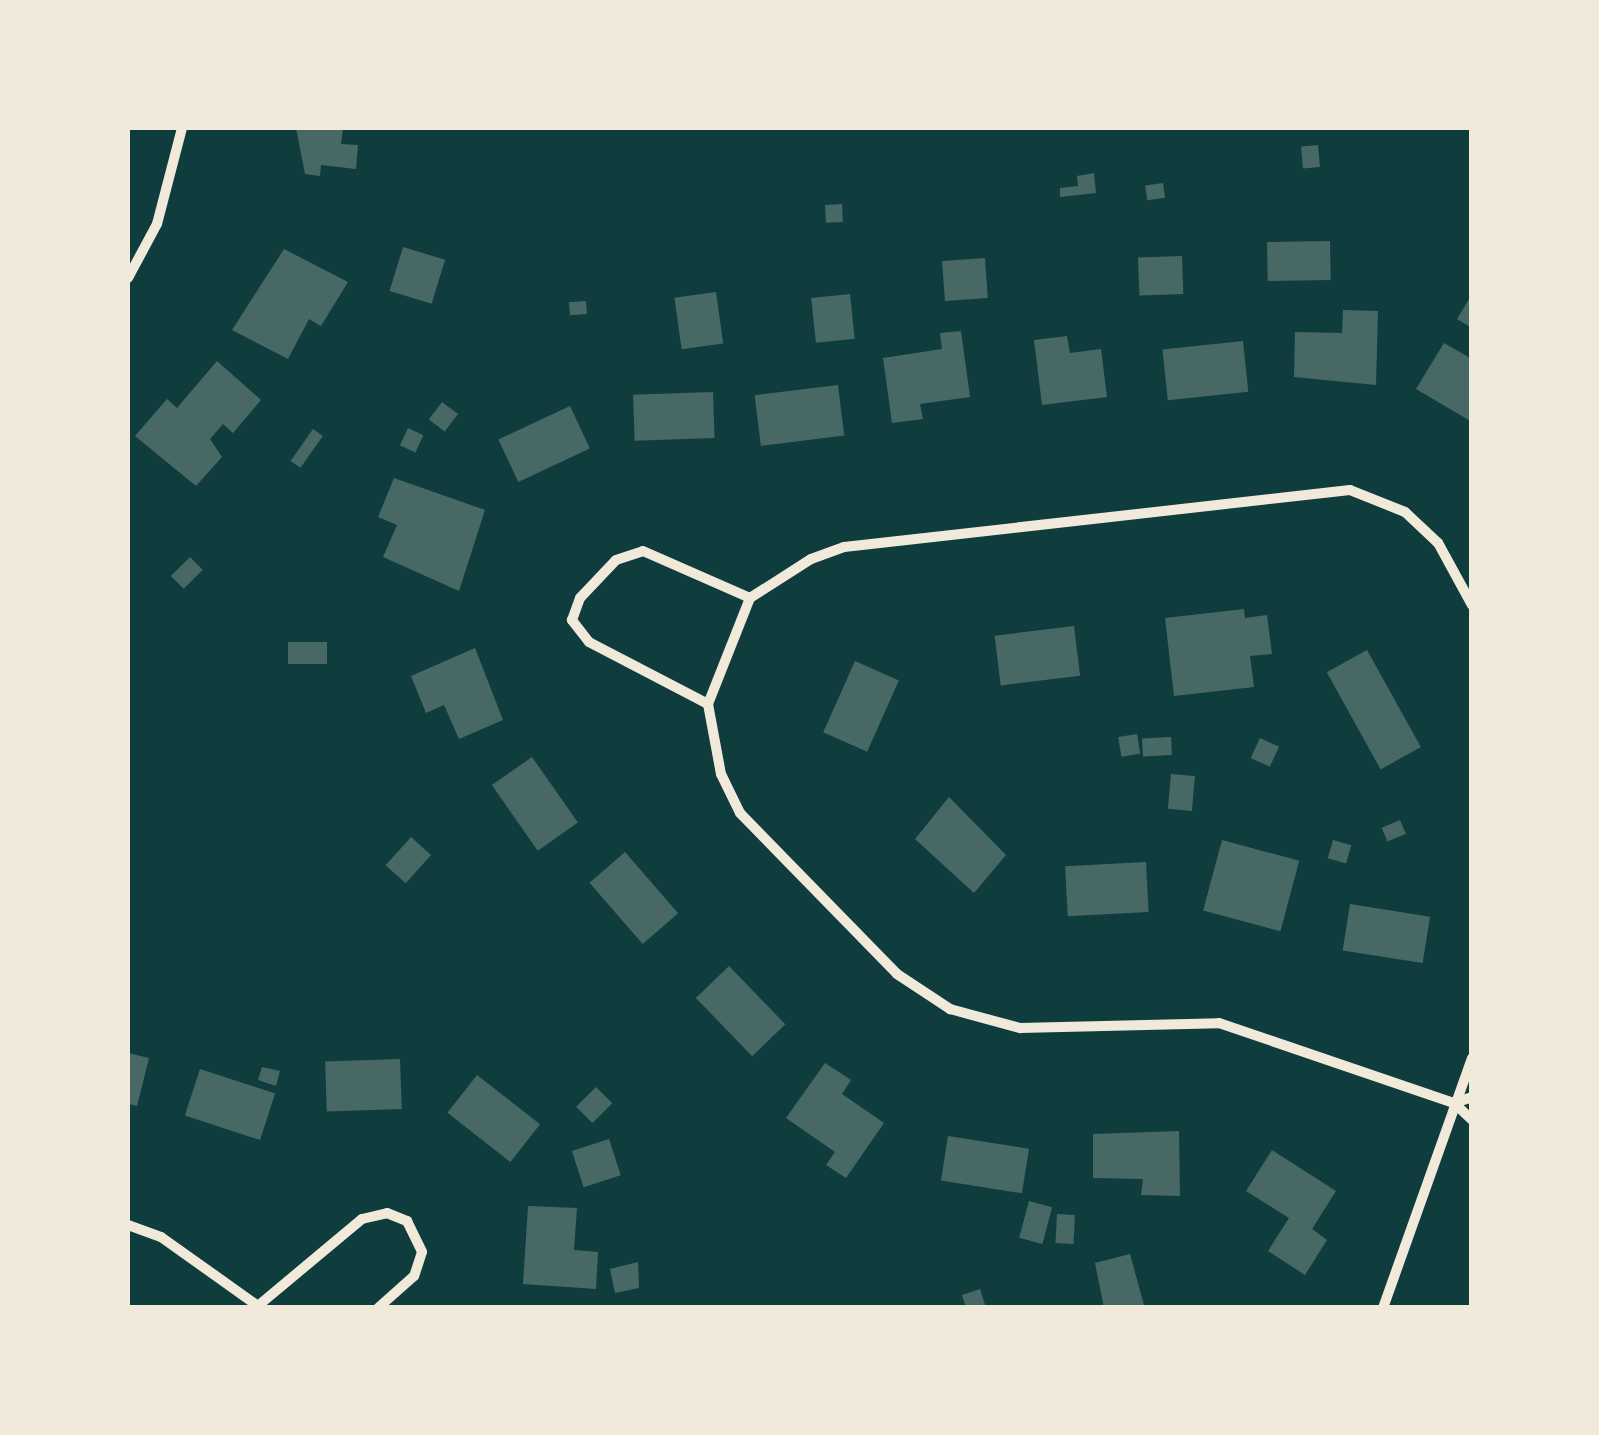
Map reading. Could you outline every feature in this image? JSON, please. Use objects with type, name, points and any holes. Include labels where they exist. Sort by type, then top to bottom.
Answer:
[{"type":"street","points":[[128,278],[157,224],[182,128]]},
{"type":"street","points":[[1472,605],[1438,543],[1405,512],[1372,495],[1350,490],[1250,497],[844,547],[811,559],[750,598],[708,704],[721,774],[740,813],[897,974],[950,1009],[1020,1028],[1219,1023],[1454,1103],[1472,1120]]},
{"type":"street","points":[[708,704],[588,642],[572,620],[580,598],[616,560],[643,551],[750,598]]},
{"type":"street","points":[[1383,1308],[1472,1058]]},
{"type":"street","points":[[1454,1103],[1472,1097]]},
{"type":"street","points":[[128,1225],[161,1237],[260,1306],[362,1220],[387,1213],[408,1221],[422,1252],[414,1276],[378,1308]]},
{"type":"building","points":[[296,128],[343,128],[341,144],[358,145],[356,169],[321,165],[320,176],[305,174]]},
{"type":"building","points":[[1318,145],[1320,167],[1303,168],[1301,146]]},
{"type":"building","points":[[1094,173],[1096,193],[1060,197],[1060,188],[1078,186],[1077,176]]},
{"type":"building","points":[[1163,183],[1165,198],[1147,200],[1145,186]]},
{"type":"building","points":[[842,204],[843,222],[826,223],[825,205]]},
{"type":"building","points":[[1330,241],[1331,280],[1268,281],[1267,242]]},
{"type":"building","points":[[403,247],[445,260],[432,304],[390,291]]},
{"type":"building","points":[[284,249],[348,282],[321,326],[309,319],[288,359],[232,330]]},
{"type":"building","points":[[1182,256],[1183,294],[1139,296],[1138,258]]},
{"type":"building","points":[[985,258],[988,298],[945,301],[942,261]]},
{"type":"building","points":[[716,292],[723,343],[682,349],[674,298]]},
{"type":"building","points":[[850,294],[855,339],[816,343],[811,298]]},
{"type":"building","points":[[1469,299],[1472,301],[1472,328],[1457,319]]},
{"type":"building","points":[[586,301],[587,314],[570,315],[569,302]]},
{"type":"building","points":[[1343,310],[1378,311],[1376,385],[1294,377],[1295,332],[1342,333]]},
{"type":"building","points":[[961,331],[970,397],[920,404],[923,419],[892,423],[883,358],[942,349],[940,333]]},
{"type":"building","points":[[1067,336],[1070,353],[1101,349],[1107,397],[1042,405],[1034,340]]},
{"type":"building","points":[[1243,341],[1248,392],[1168,400],[1162,349]]},
{"type":"building","points":[[1444,343],[1472,359],[1472,422],[1416,389]]},
{"type":"building","points":[[217,361],[261,400],[233,433],[223,424],[210,439],[222,457],[196,486],[135,436],[167,399],[177,408]]},
{"type":"building","points":[[838,385],[844,436],[761,446],[755,395]]},
{"type":"building","points":[[713,392],[715,438],[635,441],[633,395]]},
{"type":"building","points":[[442,402],[458,414],[445,432],[429,420]]},
{"type":"building","points":[[570,406],[590,449],[518,482],[498,439]]},
{"type":"building","points":[[408,428],[423,435],[415,452],[400,445]]},
{"type":"building","points":[[313,429],[323,436],[300,468],[291,461]]},
{"type":"building","points":[[394,478],[485,510],[459,591],[383,557],[397,525],[378,517]]},
{"type":"building","points":[[190,557],[203,570],[184,589],[171,576]]},
{"type":"building","points":[[1244,609],[1245,618],[1267,615],[1272,654],[1250,656],[1254,687],[1174,696],[1165,618]]},
{"type":"building","points":[[1074,626],[1080,676],[1001,685],[995,636]]},
{"type":"building","points":[[288,642],[327,642],[327,664],[288,664]]},
{"type":"building","points":[[475,648],[503,720],[459,739],[444,705],[426,713],[411,676]]},
{"type":"building","points":[[1367,650],[1421,747],[1381,769],[1327,672]]},
{"type":"building","points":[[855,661],[899,681],[867,752],[823,732]]},
{"type":"building","points":[[1137,734],[1140,754],[1121,757],[1118,737]]},
{"type":"building","points":[[1171,737],[1172,755],[1143,756],[1142,739]]},
{"type":"building","points":[[1260,738],[1279,747],[1270,767],[1251,758]]},
{"type":"building","points":[[532,757],[578,823],[538,851],[492,785]]},
{"type":"building","points":[[1171,774],[1195,776],[1192,811],[1168,809]]},
{"type":"building","points":[[949,797],[1006,855],[974,893],[915,839]]},
{"type":"building","points":[[1400,820],[1406,834],[1387,842],[1382,828]]},
{"type":"building","points":[[411,837],[431,855],[406,883],[386,865]]},
{"type":"building","points":[[1222,840],[1299,861],[1280,931],[1203,911]]},
{"type":"building","points":[[1333,840],[1351,845],[1346,864],[1328,858]]},
{"type":"building","points":[[625,852],[678,913],[643,944],[590,883]]},
{"type":"building","points":[[1146,862],[1149,912],[1068,916],[1065,866]]},
{"type":"building","points":[[1350,904],[1430,917],[1423,963],[1343,950]]},
{"type":"building","points":[[729,966],[785,1024],[752,1056],[696,998]]},
{"type":"building","points":[[128,1053],[149,1058],[137,1106],[128,1104]]},
{"type":"building","points":[[400,1059],[402,1109],[327,1112],[325,1062]]},
{"type":"building","points":[[825,1063],[851,1080],[842,1094],[884,1123],[846,1178],[826,1165],[835,1152],[786,1118]]},
{"type":"building","points":[[262,1067],[280,1071],[276,1086],[258,1080]]},
{"type":"building","points":[[200,1069],[275,1093],[260,1140],[185,1116]]},
{"type":"building","points":[[477,1075],[540,1124],[510,1162],[447,1113]]},
{"type":"building","points":[[596,1087],[612,1103],[592,1123],[576,1107]]},
{"type":"building","points":[[1179,1131],[1180,1196],[1141,1195],[1143,1179],[1093,1178],[1093,1134]]},
{"type":"building","points":[[948,1136],[1029,1149],[1022,1193],[941,1180]]},
{"type":"building","points":[[609,1139],[621,1175],[584,1187],[572,1151]]},
{"type":"building","points":[[1272,1150],[1336,1191],[1312,1229],[1327,1240],[1305,1275],[1268,1251],[1289,1218],[1246,1191]]},
{"type":"building","points":[[1029,1201],[1052,1207],[1042,1244],[1019,1238]]},
{"type":"building","points":[[528,1206],[577,1208],[574,1250],[598,1252],[596,1289],[523,1284]]},
{"type":"building","points":[[1057,1214],[1075,1215],[1073,1244],[1055,1243]]},
{"type":"building","points":[[1130,1254],[1144,1305],[1104,1308],[1095,1263]]},
{"type":"building","points":[[638,1262],[639,1288],[615,1293],[610,1269]]},
{"type":"building","points":[[980,1289],[986,1308],[966,1308],[962,1295]]}]
